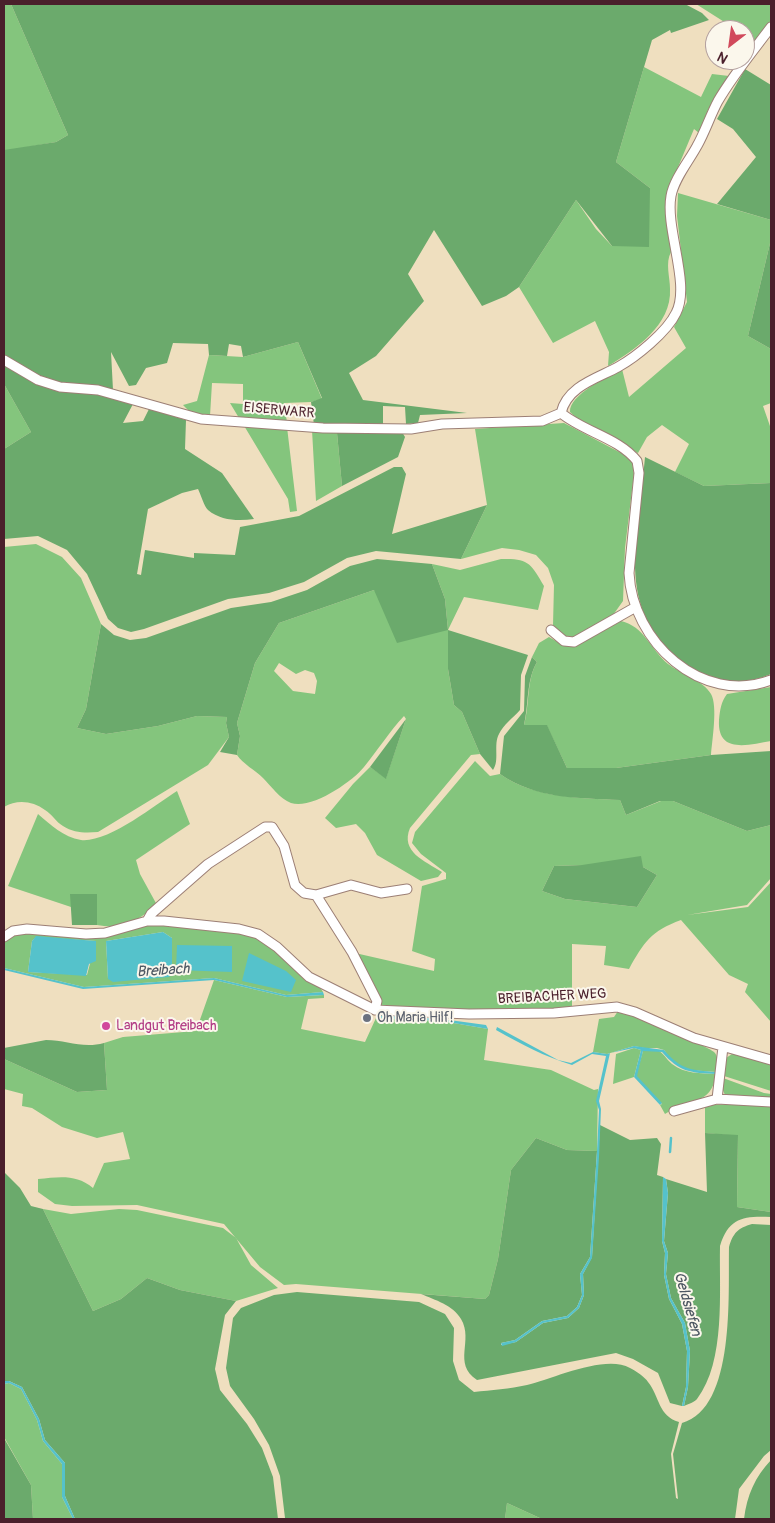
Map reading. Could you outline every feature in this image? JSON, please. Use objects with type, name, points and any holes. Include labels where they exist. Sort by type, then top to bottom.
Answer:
[{"type":"street","points":[[771,27],[738,71],[718,102],[672,192],[671,215],[681,290],[677,312],[662,332],[620,366],[586,382],[566,401],[561,413],[573,422],[633,455],[639,464],[629,573],[634,608],[658,646],[695,675],[728,686],[745,686],[771,680]]},
{"type":"street","name":"EISERWARR","points":[[4,360],[38,380],[60,387],[98,390],[201,419],[323,428],[411,429],[442,424],[542,421],[561,413]]},
{"type":"street","points":[[551,630],[560,639],[574,642],[634,608]]},
{"type":"street","points":[[147,921],[151,914],[196,874],[265,826],[272,827],[284,846],[295,885],[304,893],[316,895],[351,885],[381,893],[407,889]]},
{"type":"street","points":[[316,895],[352,952],[377,1001],[375,1010]]},
{"type":"street","name":"BREIBACHER WEG","points":[[4,937],[13,931],[27,929],[86,934],[105,933],[147,921],[196,923],[239,928],[258,934],[277,947],[309,977],[375,1010],[390,1012],[507,1014],[554,1013],[617,1007],[635,1012],[687,1036],[723,1048],[771,1060]]},
{"type":"street","points":[[717,1099],[723,1048]]},
{"type":"street","points":[[674,1111],[717,1099],[771,1102]]},
{"type":"green space","points":[[4,4],[11,4],[68,135],[56,142],[5,151]]},
{"type":"green space","points":[[11,4],[685,4],[702,13],[709,20],[671,33],[670,30],[652,40],[616,162],[650,188],[649,247],[612,246],[576,200],[519,287],[506,296],[482,306],[434,230],[408,274],[424,301],[376,356],[349,373],[363,400],[467,413],[420,415],[418,423],[406,424],[405,407],[383,406],[383,425],[314,425],[311,402],[322,398],[298,342],[243,357],[241,346],[229,344],[227,356],[209,355],[208,344],[173,343],[167,363],[146,368],[136,385],[129,386],[111,352],[113,390],[60,383],[40,377],[4,357],[4,150],[56,142],[68,135]]},
{"type":"green space","points":[[696,4],[771,4],[771,22],[755,41],[755,20],[721,20]]},
{"type":"green space","points":[[644,67],[701,97],[712,74],[729,76],[708,110],[699,133],[694,129],[668,191],[666,204],[671,252],[668,265],[669,302],[665,314],[650,335],[608,366],[609,352],[595,321],[553,343],[519,287],[576,200],[596,229],[612,246],[650,188],[616,162]]},
{"type":"green space","points":[[744,70],[771,85],[771,220],[717,204],[756,157],[733,129],[717,119]]},
{"type":"green space","points":[[678,193],[771,220],[771,239],[748,336],[771,349],[771,403],[763,406],[771,429],[771,483],[704,486],[675,472],[689,444],[662,425],[647,437],[638,453],[581,422],[570,412],[571,406],[582,393],[599,381],[622,369],[629,397],[686,348],[674,327],[687,302],[677,216]]},
{"type":"green space","points":[[771,239],[771,349],[748,336]]},
{"type":"green space","points":[[298,342],[322,399],[311,402],[284,403],[287,422],[239,418],[230,403],[243,404],[243,384],[212,383],[210,416],[193,415],[183,405],[197,401],[209,355],[243,357]]},
{"type":"green space","points":[[4,364],[64,391],[100,395],[133,404],[123,423],[143,421],[149,409],[186,420],[185,449],[222,473],[254,519],[236,520],[224,518],[208,510],[198,489],[182,493],[148,509],[137,574],[141,575],[145,550],[194,558],[194,553],[235,555],[240,527],[299,516],[394,467],[402,467],[406,474],[392,534],[487,505],[461,559],[376,551],[347,558],[304,582],[269,593],[228,599],[131,632],[118,628],[108,619],[87,574],[67,550],[38,536],[4,539],[4,449],[31,432],[4,384]]},
{"type":"green space","points":[[4,384],[31,432],[4,449]]},
{"type":"green space","points":[[564,423],[623,454],[632,462],[634,474],[625,548],[623,601],[613,615],[579,637],[568,639],[560,635],[553,625],[554,585],[548,568],[536,555],[502,548],[461,559],[487,505],[475,429]]},
{"type":"green space","points":[[243,424],[287,427],[297,511],[290,512],[288,499]]},
{"type":"green space","points":[[312,430],[337,433],[342,486],[316,501]]},
{"type":"green space","points":[[366,431],[402,432],[405,437],[398,457],[342,486],[337,433]]},
{"type":"green space","points":[[645,457],[704,486],[771,483],[771,674],[762,678],[742,681],[723,680],[704,675],[668,650],[650,627],[640,602],[636,575],[635,546]]},
{"type":"green space","points":[[36,544],[62,557],[81,578],[101,624],[86,709],[77,728],[106,734],[158,726],[197,716],[227,717],[226,723],[229,737],[208,765],[98,832],[71,830],[40,807],[30,803],[20,802],[4,807],[4,547]]},
{"type":"green space","points":[[377,559],[432,564],[445,599],[448,630],[397,643],[374,590],[279,623],[255,663],[237,723],[240,736],[237,755],[220,752],[229,737],[226,723],[227,717],[197,716],[158,726],[106,734],[77,728],[86,709],[101,624],[114,635],[130,640],[146,638],[231,608],[271,602],[307,590],[350,566]]},
{"type":"green space","points":[[501,559],[523,561],[532,567],[544,586],[538,610],[464,597],[448,630],[445,599],[432,564],[460,570]]},
{"type":"green space","points":[[374,590],[448,630],[448,669],[454,705],[462,712],[480,754],[471,755],[410,828],[408,843],[411,850],[422,860],[442,872],[438,877],[421,881],[377,855],[365,833],[356,824],[336,828],[325,818],[370,767],[386,778],[406,719],[404,716],[358,773],[331,793],[309,802],[299,804],[287,801],[237,755],[240,736],[237,723],[255,663],[279,623]],"holes":[[[279,663],[296,674],[305,670],[314,673],[317,681],[315,694],[293,691],[274,671]]]},
{"type":"green space","points":[[621,621],[636,628],[673,668],[698,681],[708,689],[713,699],[714,707],[711,755],[616,768],[567,768],[547,726],[524,725],[531,677],[537,662],[532,657],[539,643],[549,637],[563,645],[576,646]]},
{"type":"green space","points":[[448,630],[528,655],[521,675],[520,710],[506,724],[497,738],[496,762],[493,770],[480,754],[462,712],[454,705],[448,669]]},
{"type":"green space","points":[[532,657],[537,662],[529,685],[524,725],[547,725],[567,768],[616,768],[711,755],[771,751],[771,825],[747,831],[673,801],[660,801],[626,815],[620,800],[557,796],[542,793],[514,782],[500,774],[504,736],[524,711],[525,676]]},
{"type":"green space","points":[[771,687],[771,741],[736,745],[729,743],[723,738],[719,720],[721,706],[727,694]]},
{"type":"green space","points":[[406,719],[386,779],[370,767]]},
{"type":"green space","points":[[475,761],[490,776],[500,774],[527,788],[557,795],[620,800],[626,815],[661,801],[673,801],[747,831],[771,825],[771,878],[747,905],[687,915],[748,907],[771,882],[771,1022],[745,992],[748,984],[729,975],[681,920],[662,928],[649,938],[629,969],[604,965],[606,946],[572,944],[572,1008],[465,1011],[385,1008],[381,1005],[355,953],[434,971],[435,959],[412,951],[422,886],[446,879],[446,873],[421,854],[412,843],[415,832]],"holes":[[[554,866],[643,867],[657,875],[637,907],[565,899],[542,891]]]},
{"type":"green space","points":[[177,791],[190,824],[136,860],[140,874],[157,905],[136,920],[115,926],[97,925],[97,894],[71,894],[71,907],[8,886],[38,814],[69,836],[81,840],[92,839],[117,830]]},
{"type":"green space","points":[[641,856],[643,867],[657,875],[637,907],[565,899],[542,891],[554,866],[582,865]]},
{"type":"green space","points":[[70,894],[97,894],[97,925],[72,925]]},
{"type":"green space","points":[[148,925],[209,927],[248,934],[270,946],[323,992],[286,995],[214,978],[84,987],[4,968],[4,941],[12,935],[22,932],[32,931],[83,937]],"holes":[[[163,932],[172,938],[172,974],[108,979],[106,941]],[[36,937],[96,941],[87,975],[28,972],[32,941]]]},
{"type":"green space","points":[[214,980],[287,997],[324,995],[324,998],[308,999],[301,1029],[365,1042],[376,1018],[442,1021],[488,1029],[484,1060],[551,1070],[594,1090],[598,1089],[597,1151],[567,1150],[536,1138],[511,1170],[498,1259],[489,1295],[485,1299],[296,1284],[284,1285],[260,1267],[224,1224],[137,1205],[72,1206],[55,1204],[38,1192],[38,1179],[74,1178],[93,1188],[104,1163],[130,1159],[123,1132],[97,1138],[62,1127],[32,1108],[22,1106],[23,1094],[4,1089],[4,1059],[77,1092],[107,1090],[104,1043],[123,1037],[196,1031]]},
{"type":"green space","points":[[618,1011],[670,1031],[715,1053],[717,1057],[716,1072],[689,1070],[673,1062],[664,1050],[657,1048],[634,1046],[607,1054],[593,1052],[599,1019],[614,1017]]},
{"type":"green space","points":[[46,1040],[82,1045],[104,1043],[107,1090],[77,1092],[4,1059],[4,1048]]},
{"type":"green space","points":[[634,1048],[641,1050],[634,1077],[613,1084],[616,1054]]},
{"type":"green space","points":[[657,1050],[672,1064],[682,1070],[716,1074],[714,1084],[709,1092],[704,1097],[665,1114],[660,1105],[662,1104],[636,1076],[643,1051]]},
{"type":"green space","points":[[732,1054],[771,1064],[771,1091],[724,1076],[726,1058]]},
{"type":"green space","points":[[723,1078],[771,1094],[771,1100],[725,1095],[722,1088]]},
{"type":"green space","points":[[771,1103],[771,1212],[737,1207],[738,1136],[705,1133],[705,1105]]},
{"type":"green space","points":[[600,1125],[630,1140],[657,1138],[661,1144],[657,1175],[663,1177],[662,1241],[665,1253],[664,1275],[669,1299],[682,1324],[687,1351],[686,1387],[682,1406],[670,1403],[658,1373],[633,1359],[616,1353],[477,1380],[466,1366],[464,1359],[464,1327],[458,1314],[438,1301],[421,1294],[485,1299],[489,1295],[498,1259],[511,1170],[536,1138],[567,1150],[597,1151],[590,1257],[580,1274],[582,1295],[577,1307],[567,1316],[542,1321],[515,1340],[501,1343],[501,1345],[516,1342],[543,1323],[568,1318],[579,1308],[584,1295],[583,1274],[592,1257]]},
{"type":"green space","points":[[705,1133],[738,1135],[737,1207],[771,1212],[771,1217],[753,1217],[739,1220],[728,1229],[724,1236],[720,1246],[719,1325],[713,1365],[697,1399],[684,1406],[688,1387],[690,1351],[685,1323],[671,1298],[666,1274],[668,1253],[664,1241],[668,1193],[666,1179],[707,1192]]},
{"type":"green space","points":[[4,1172],[20,1188],[31,1206],[43,1209],[93,1311],[121,1299],[147,1278],[180,1290],[236,1301],[225,1315],[215,1369],[220,1390],[247,1424],[262,1448],[273,1477],[278,1519],[75,1519],[65,1496],[65,1463],[45,1440],[39,1419],[22,1387],[9,1381],[4,1381]]},
{"type":"green space","points":[[43,1209],[71,1214],[119,1209],[137,1210],[223,1228],[236,1238],[251,1265],[278,1288],[236,1301],[180,1290],[147,1278],[121,1299],[93,1311]]},
{"type":"green space","points":[[752,1224],[771,1225],[771,1450],[764,1456],[739,1489],[735,1519],[542,1519],[507,1503],[505,1519],[285,1518],[280,1476],[269,1445],[254,1419],[230,1386],[226,1368],[233,1318],[241,1308],[274,1295],[297,1292],[419,1302],[445,1314],[454,1328],[453,1361],[459,1380],[474,1392],[527,1385],[593,1366],[619,1364],[630,1368],[647,1380],[663,1411],[679,1422],[671,1454],[676,1498],[678,1499],[673,1454],[682,1423],[699,1413],[712,1396],[720,1373],[728,1319],[729,1247],[732,1238],[737,1232],[743,1227]]},
{"type":"green space","points":[[9,1383],[21,1389],[37,1420],[43,1441],[62,1464],[62,1497],[73,1519],[33,1519],[31,1485],[4,1437],[4,1384]]},
{"type":"green space","points":[[4,1438],[31,1485],[33,1519],[4,1519]]},
{"type":"green space","points":[[771,1460],[771,1519],[744,1519],[747,1502],[753,1487],[760,1473]]},
{"type":"green space","points":[[507,1503],[542,1519],[505,1519]]},
{"type":"water","name":"Breibach","points":[[163,932],[172,938],[172,974],[169,977],[113,982],[108,979],[106,941]]},
{"type":"water","points":[[36,936],[96,941],[96,961],[89,964],[86,976],[28,972],[32,941]]},
{"type":"water","points":[[177,945],[232,946],[232,972],[176,970]]},
{"type":"water","points":[[249,953],[286,971],[296,980],[291,992],[242,981]]},
{"type":"water","points":[[4,968],[84,987],[214,978],[286,995],[323,992],[324,995],[287,997],[214,980],[83,989],[4,970]]},
{"type":"water","points":[[376,1014],[442,1019],[486,1025],[488,1029],[442,1021],[376,1018]]},
{"type":"water","points":[[497,1027],[558,1060],[571,1063],[593,1052],[610,1053],[599,1101],[601,1109],[599,1157],[592,1258],[583,1274],[584,1295],[579,1308],[568,1318],[543,1323],[516,1342],[502,1346],[501,1343],[515,1340],[542,1321],[567,1316],[577,1307],[582,1295],[580,1274],[590,1257],[599,1110],[596,1101],[606,1056],[592,1054],[572,1065],[552,1058],[524,1045],[496,1030]]},
{"type":"water","points":[[634,1046],[664,1050],[676,1062],[687,1068],[716,1072],[716,1074],[692,1072],[674,1064],[662,1052],[643,1051],[637,1076],[662,1103],[660,1105],[634,1077],[641,1050],[634,1048],[611,1053]]},
{"type":"water","points":[[663,1177],[666,1179],[668,1193],[664,1241],[668,1253],[666,1274],[671,1298],[685,1323],[690,1351],[688,1387],[684,1406],[682,1406],[686,1387],[687,1351],[682,1324],[669,1299],[664,1275],[665,1253],[662,1241]]},
{"type":"water","points":[[4,1381],[9,1381],[22,1387],[39,1419],[45,1440],[65,1463],[65,1496],[75,1519],[73,1519],[62,1497],[62,1464],[43,1441],[37,1420],[21,1389],[9,1383],[4,1384]]},
{"type":"waterway","name":"Geldsiefen","points":[[670,1152],[671,1138]]},
{"type":"place","name":"Oh Maria Hilf!","points":[[367,1018]]},
{"type":"place","name":"Landgut Breibach","points":[[106,1026]]}]
